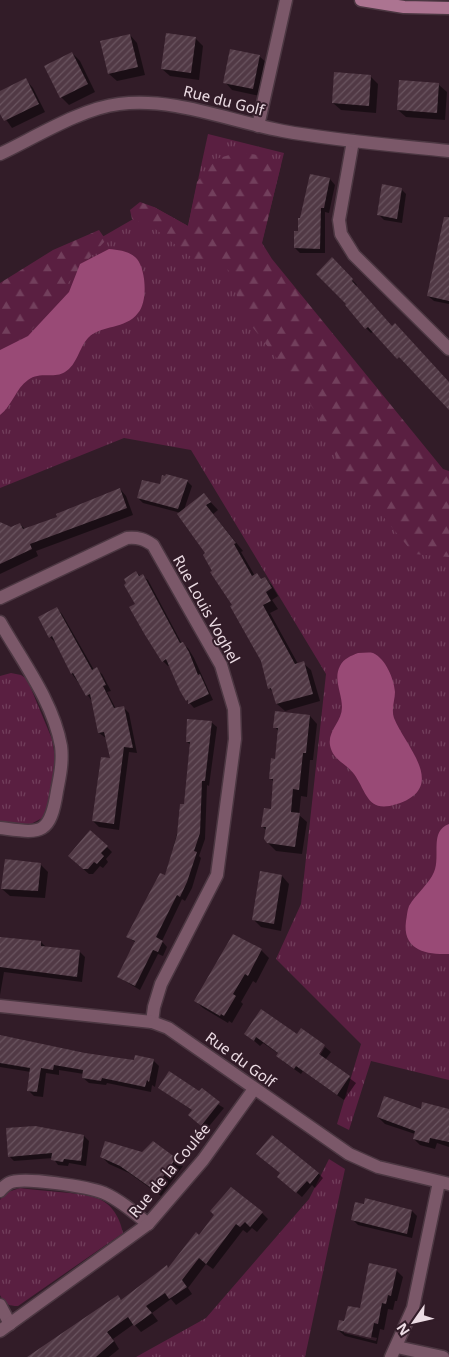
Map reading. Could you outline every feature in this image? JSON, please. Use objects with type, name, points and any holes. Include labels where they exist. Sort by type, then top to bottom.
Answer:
[{"type":"street","points":[[258,126],[286,0]]},
{"type":"street","points":[[361,0],[404,7],[449,9]]},
{"type":"street","name":"Rue du Golf","points":[[0,154],[96,108],[118,104],[168,104],[258,126],[353,141],[449,151]]},
{"type":"street","points":[[353,141],[339,220],[341,234],[354,254],[449,349]]},
{"type":"street","name":"Rue Louis Voghel","points":[[0,598],[127,538],[138,537],[146,540],[153,545],[221,665],[229,685],[234,709],[234,739],[217,875],[161,984],[154,1007],[152,1022]]},
{"type":"street","points":[[0,828],[34,832],[44,828],[51,820],[54,810],[62,764],[61,747],[49,707],[1,627]]},
{"type":"street","name":"Rue du Golf","points":[[0,1006],[152,1022],[183,1038],[349,1154],[378,1167],[444,1183]]},
{"type":"street","name":"Rue de la Coulée","points":[[5,1327],[148,1224],[202,1160],[254,1089]]},
{"type":"street","points":[[0,1191],[8,1183],[20,1180],[88,1187],[106,1194],[129,1208],[148,1224]]},
{"type":"street","points":[[443,1357],[394,1352],[413,1308],[444,1183]]},
{"type":"street","points":[[0,1305],[5,1327]]},
{"type":"green space","points":[[208,134],[284,153],[254,274],[449,503],[449,1080],[371,1061],[349,1130],[337,1124],[361,1044],[276,959],[301,904],[326,674],[191,450],[124,438],[0,488],[0,296],[154,207],[188,226]]},
{"type":"green space","points":[[239,152],[270,157],[281,165],[262,243],[272,259],[443,469],[449,471],[449,557],[414,554],[339,463],[320,421],[304,393],[243,315],[229,271],[217,260],[195,260],[154,228],[132,219],[130,210],[140,202],[154,207],[188,226],[197,182],[216,159]]},
{"type":"green space","points":[[99,230],[106,240],[75,275],[37,324],[21,340],[0,352],[0,283],[53,250]]},
{"type":"green space","points":[[11,673],[21,675],[27,679],[52,739],[55,757],[49,808],[44,817],[29,825],[0,822],[0,676]]},
{"type":"green space","points":[[329,1159],[345,1169],[305,1357],[136,1357],[206,1318],[309,1199]]},
{"type":"green space","points":[[20,1188],[80,1194],[102,1200],[111,1207],[120,1222],[123,1233],[18,1306],[12,1306],[3,1301],[0,1295],[0,1200],[5,1193]]},
{"type":"shaded area","points":[[109,249],[131,254],[140,264],[145,286],[143,301],[138,313],[127,322],[100,331],[88,338],[75,361],[65,372],[56,375],[37,376],[28,380],[0,415],[0,350],[28,336],[69,292],[80,264]]},
{"type":"shaded area","points":[[358,653],[373,653],[382,660],[388,670],[395,692],[393,715],[419,765],[422,777],[420,787],[412,797],[397,804],[379,806],[369,800],[354,774],[338,760],[331,749],[330,738],[342,707],[337,676],[338,671],[344,661]]},
{"type":"shaded area","points":[[449,824],[449,954],[424,952],[417,949],[408,939],[406,931],[407,912],[415,897],[434,872],[437,838],[443,827]]},
{"type":"building","points":[[166,33],[196,37],[191,73],[161,69]]},
{"type":"building","points":[[130,34],[138,67],[108,74],[100,41]]},
{"type":"building","points":[[230,49],[260,55],[253,89],[223,83]]},
{"type":"building","points":[[72,52],[88,84],[60,98],[44,66]]},
{"type":"building","points":[[334,72],[371,75],[369,106],[332,103]]},
{"type":"building","points":[[26,78],[39,104],[4,121],[0,114],[0,91]]},
{"type":"building","points":[[399,80],[439,83],[437,113],[397,110]]},
{"type":"building","points":[[310,174],[330,178],[324,208],[321,208],[320,249],[294,248],[294,231],[298,231],[298,218],[300,218]]},
{"type":"building","points":[[382,184],[402,188],[397,219],[377,215]]},
{"type":"building","points":[[444,217],[449,217],[449,301],[427,296]]},
{"type":"building","points":[[332,257],[392,326],[395,323],[449,382],[449,410],[399,357],[397,359],[368,327],[365,329],[346,304],[316,274]]},
{"type":"building","points":[[166,474],[188,480],[178,509],[137,498],[142,480],[160,484],[162,475],[165,476]]},
{"type":"building","points":[[120,488],[127,508],[30,544],[32,549],[0,564],[0,522],[11,527],[20,523],[23,529],[57,517],[56,514]]},
{"type":"building","points":[[204,493],[211,502],[206,505],[236,543],[234,544],[252,576],[257,573],[261,579],[265,577],[272,588],[266,592],[271,601],[263,605],[295,664],[304,661],[313,694],[276,704],[271,688],[268,689],[261,661],[230,606],[232,605],[210,572],[212,571],[203,555],[205,553],[177,514]]},
{"type":"building","points":[[136,571],[139,576],[143,574],[180,643],[183,642],[189,652],[198,675],[200,674],[209,694],[188,704],[188,700],[186,701],[180,691],[166,659],[162,662],[145,635],[129,607],[135,604],[124,585],[126,583],[124,579]]},
{"type":"building","points":[[57,607],[92,670],[97,667],[106,685],[103,686],[114,708],[124,706],[133,748],[124,747],[114,824],[92,821],[101,757],[110,758],[104,732],[98,733],[90,694],[86,696],[73,673],[71,674],[52,636],[49,638],[38,617]]},
{"type":"building","points":[[275,711],[310,715],[306,753],[303,753],[299,790],[293,789],[291,812],[300,813],[295,847],[267,843],[264,839],[266,827],[261,827],[264,808],[271,809],[273,779],[269,779],[271,758],[275,759],[278,728],[273,728]]},
{"type":"building","points":[[187,719],[212,721],[205,781],[202,781],[200,833],[194,851],[197,852],[180,897],[177,895],[156,937],[163,941],[158,952],[153,950],[135,986],[117,977],[135,941],[126,937],[160,873],[165,875],[177,835],[180,804],[184,804],[190,742],[186,742]]},
{"type":"building","points":[[90,830],[108,846],[101,853],[104,856],[97,864],[94,862],[88,869],[83,869],[68,856]]},
{"type":"building","points":[[5,859],[41,863],[38,891],[1,889]]},
{"type":"building","points":[[260,871],[282,875],[274,924],[252,920]]},
{"type":"building","points":[[233,934],[262,949],[248,976],[245,974],[233,994],[236,996],[224,1016],[221,1014],[220,1016],[194,1001]]},
{"type":"building","points":[[0,937],[41,941],[41,946],[80,950],[77,977],[0,967]]},
{"type":"building","points":[[261,1009],[297,1034],[301,1028],[325,1045],[319,1054],[350,1076],[337,1095],[296,1066],[294,1069],[276,1056],[278,1053],[256,1037],[254,1041],[244,1034]]},
{"type":"building","points":[[0,1035],[85,1053],[134,1060],[135,1055],[154,1059],[149,1082],[147,1080],[145,1087],[102,1078],[101,1081],[82,1078],[83,1070],[54,1065],[53,1070],[41,1068],[37,1092],[27,1091],[30,1068],[0,1063]]},
{"type":"building","points":[[169,1071],[199,1091],[202,1088],[220,1102],[201,1126],[188,1115],[192,1110],[158,1088]]},
{"type":"building","points":[[384,1096],[421,1109],[422,1102],[449,1109],[449,1142],[430,1138],[429,1143],[413,1139],[415,1131],[377,1117]]},
{"type":"building","points":[[35,1126],[84,1135],[81,1161],[64,1159],[63,1162],[51,1160],[52,1153],[8,1157],[6,1128]]},
{"type":"building","points":[[272,1135],[319,1173],[310,1184],[307,1181],[296,1193],[277,1177],[280,1173],[256,1154]]},
{"type":"building","points":[[105,1141],[142,1152],[153,1141],[176,1158],[154,1190],[120,1166],[100,1157]]},
{"type":"building","points":[[231,1187],[263,1212],[250,1227],[245,1222],[240,1227],[236,1224],[206,1264],[199,1258],[182,1280],[187,1287],[169,1299],[165,1293],[146,1306],[152,1313],[134,1326],[128,1317],[107,1332],[114,1341],[96,1357],[27,1357],[118,1295],[121,1300],[167,1265],[168,1268],[196,1232],[199,1235],[214,1215],[210,1211]]},
{"type":"building","points":[[365,1198],[412,1210],[407,1234],[351,1220],[355,1202],[364,1204]]},
{"type":"building","points":[[369,1263],[397,1269],[391,1296],[388,1295],[386,1304],[382,1303],[378,1324],[374,1323],[371,1338],[337,1330],[339,1320],[344,1321],[348,1306],[360,1308]]}]
